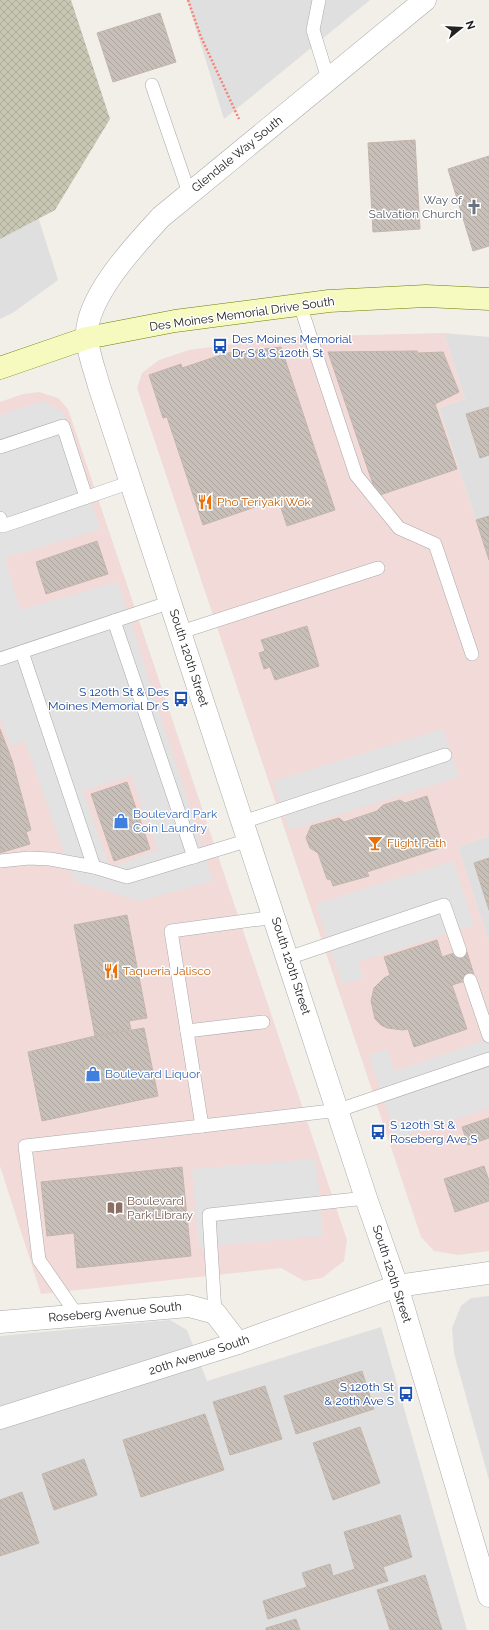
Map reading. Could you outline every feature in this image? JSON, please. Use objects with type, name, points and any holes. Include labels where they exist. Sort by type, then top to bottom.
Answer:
[{"type":"main road","name":"Des Moines Memorial Drive South","points":[[0,368],[87,338],[175,321],[329,301],[426,296],[489,299]]},
{"type":"street","name":"Glendale Way South","points":[[87,338],[92,307],[121,263],[161,217],[425,0]]},
{"type":"street","name":"South 120th Street","points":[[87,338],[99,386],[275,917],[366,1198],[397,1286],[489,1596]]},
{"type":"street","points":[[397,1286],[489,1273]]},
{"type":"street","name":"20th Avenue South","points":[[0,1418],[238,1343],[397,1286]]},
{"type":"street","name":"Roseberg Avenue South","points":[[0,1322],[189,1306],[215,1313]]},
{"type":"street","points":[[215,1313],[238,1343]]},
{"type":"lane","points":[[319,0],[313,30],[328,79]]},
{"type":"lane","points":[[152,85],[190,193]]},
{"type":"lane","points":[[300,305],[356,475],[399,528],[434,544],[472,654]]},
{"type":"lane","points":[[0,447],[63,426],[86,497]]},
{"type":"lane","points":[[0,518],[3,526],[131,482]]},
{"type":"lane","points":[[181,632],[378,568]]},
{"type":"lane","points":[[0,659],[171,602]]},
{"type":"lane","points":[[114,621],[194,857]]},
{"type":"lane","points":[[22,652],[94,867]]},
{"type":"lane","points":[[0,861],[29,858],[50,860],[94,867],[127,877],[194,857],[246,831],[445,755]]},
{"type":"lane","points":[[288,958],[444,905],[460,951]]},
{"type":"lane","points":[[202,1126],[171,931],[275,917]]},
{"type":"lane","points":[[470,980],[489,1036]]},
{"type":"lane","points":[[187,1031],[263,1022]]},
{"type":"lane","points":[[77,1316],[39,1260],[25,1146],[338,1110],[489,1059]]},
{"type":"lane","points":[[215,1313],[209,1215],[366,1198]]},
{"type":"path","points":[[188,0],[201,37],[250,143]]},
{"type":"shaded area","points":[[0,0],[71,0],[110,119],[55,210],[0,239]]},
{"type":"shaded area","points":[[187,0],[370,0],[224,119]]},
{"type":"shaded area","points":[[0,95],[58,280],[14,312],[0,319]]},
{"type":"shaded area","points":[[444,333],[489,337],[489,561],[439,408],[465,399]]},
{"type":"shaded area","points":[[444,333],[465,399],[439,408],[489,561],[489,836],[458,847],[489,942],[489,1251],[458,1255],[434,1251],[421,1237],[137,388],[142,373],[159,360],[189,350],[287,337]]},
{"type":"shaded area","points":[[39,392],[58,398],[68,409],[347,1240],[344,1261],[322,1278],[304,1281],[281,1268],[41,1294],[0,1166],[0,402],[23,394]]},
{"type":"shaded area","points":[[43,401],[64,413],[100,529],[5,558],[20,610],[118,582],[213,881],[139,901],[74,881],[25,741],[10,746],[0,716],[0,415]],"holes":[[[131,775],[158,850],[110,868],[83,791]]]},
{"type":"shaded area","points":[[443,729],[459,777],[289,830],[273,781]]},
{"type":"shaded area","points":[[489,836],[489,942],[458,847]]},
{"type":"shaded area","points":[[453,861],[474,925],[358,962],[363,978],[342,984],[316,904]]},
{"type":"shaded area","points":[[489,1039],[489,1108],[397,1139],[369,1055],[387,1049],[395,1071]]},
{"type":"shaded area","points":[[316,1159],[323,1236],[199,1247],[192,1169]]},
{"type":"shaded area","points":[[489,1296],[489,1480],[454,1353],[452,1328],[461,1306],[471,1298]]},
{"type":"shaded area","points":[[170,1320],[187,1330],[207,1381],[381,1327],[467,1630],[0,1630],[0,1336]]},
{"type":"building","points":[[160,13],[176,62],[113,82],[97,33]]},
{"type":"building","points":[[415,140],[420,229],[373,232],[368,143]]},
{"type":"building","name":"Way of Salvation Church","points":[[489,156],[489,246],[473,251],[448,169]]},
{"type":"building","points":[[281,347],[335,510],[287,526],[278,499],[203,525],[167,417],[163,418],[149,375],[181,364],[182,368],[227,353]]},
{"type":"building","points":[[417,351],[418,353],[443,352],[459,392],[435,404],[457,469],[377,496],[328,352]]},
{"type":"building","points":[[489,407],[489,455],[480,458],[466,414]]},
{"type":"building","points":[[489,516],[489,560],[476,520]]},
{"type":"building","points":[[97,541],[108,574],[46,594],[36,562]]},
{"type":"building","points":[[307,626],[319,666],[275,680],[270,667],[264,669],[259,653],[265,651],[261,640]]},
{"type":"building","points":[[0,729],[12,760],[31,830],[26,832],[30,844],[0,853]]},
{"type":"building","name":"Boulevard Park Coin Laundry","points":[[127,782],[150,849],[114,861],[91,794]]},
{"type":"building","name":"Flight Path","points":[[427,796],[443,847],[367,872],[369,876],[333,886],[331,880],[327,879],[318,853],[310,848],[306,838],[311,826],[339,818],[344,822],[377,811],[383,805],[400,800],[405,803]]},
{"type":"building","points":[[489,858],[489,910],[474,863]]},
{"type":"building","name":"Taqueria Jalisco","points":[[127,915],[147,1018],[129,1021],[131,1029],[95,1036],[74,925]]},
{"type":"building","points":[[437,940],[442,957],[466,949],[475,978],[452,985],[467,1029],[414,1047],[408,1029],[403,1030],[387,1028],[375,1019],[371,1001],[374,988],[384,978],[390,975],[384,957]]},
{"type":"building","name":"Boulevard Liquor","points":[[144,1028],[158,1096],[42,1121],[28,1052],[95,1036]]},
{"type":"building","points":[[489,1118],[489,1138],[468,1145],[462,1127]]},
{"type":"building","points":[[484,1166],[489,1181],[489,1201],[455,1212],[444,1179]]},
{"type":"building","name":"Boulevard Park Library","points":[[182,1167],[191,1256],[77,1268],[74,1233],[47,1236],[41,1182]]},
{"type":"building","points":[[362,1371],[374,1409],[296,1434],[284,1396]]},
{"type":"building","points":[[265,1386],[282,1439],[230,1455],[213,1402]]},
{"type":"building","points":[[205,1414],[224,1470],[141,1497],[123,1440]]},
{"type":"building","points":[[360,1427],[380,1483],[333,1500],[313,1443]]},
{"type":"building","points":[[84,1459],[97,1495],[54,1510],[42,1474]]},
{"type":"building","points":[[22,1492],[39,1543],[0,1556],[0,1500]]},
{"type":"building","points":[[400,1515],[412,1557],[383,1567],[388,1581],[268,1619],[263,1601],[307,1587],[302,1573],[330,1564],[333,1576],[355,1569],[344,1532]]},
{"type":"building","points":[[425,1575],[442,1630],[390,1630],[377,1590]]},
{"type":"building","points":[[296,1619],[300,1630],[266,1630],[266,1628]]},
{"type":"place","name":"Way of Salvation Church","points":[[474,207]]},
{"type":"place","name":"Des Moines Memorial Dr S & S 120th St","points":[[220,346]]},
{"type":"place","name":"Pho Teriyaki Wok","points":[[205,502]]},
{"type":"place","name":"S 120th St & Des Moines Memorial Dr S","points":[[181,699]]},
{"type":"place","name":"Boulevard Park Coin Laundry","points":[[121,821]]},
{"type":"place","name":"Flight Path","points":[[375,843]]},
{"type":"place","name":"Taqueria Jalisco","points":[[111,971]]},
{"type":"place","name":"Boulevard Liquor","points":[[93,1074]]},
{"type":"place","name":"S 120th St & Roseberg Ave S","points":[[378,1132]]},
{"type":"place","name":"Boulevard Park Library","points":[[115,1208]]},
{"type":"place","name":"S 120th St & 20th Ave S","points":[[406,1394]]}]
